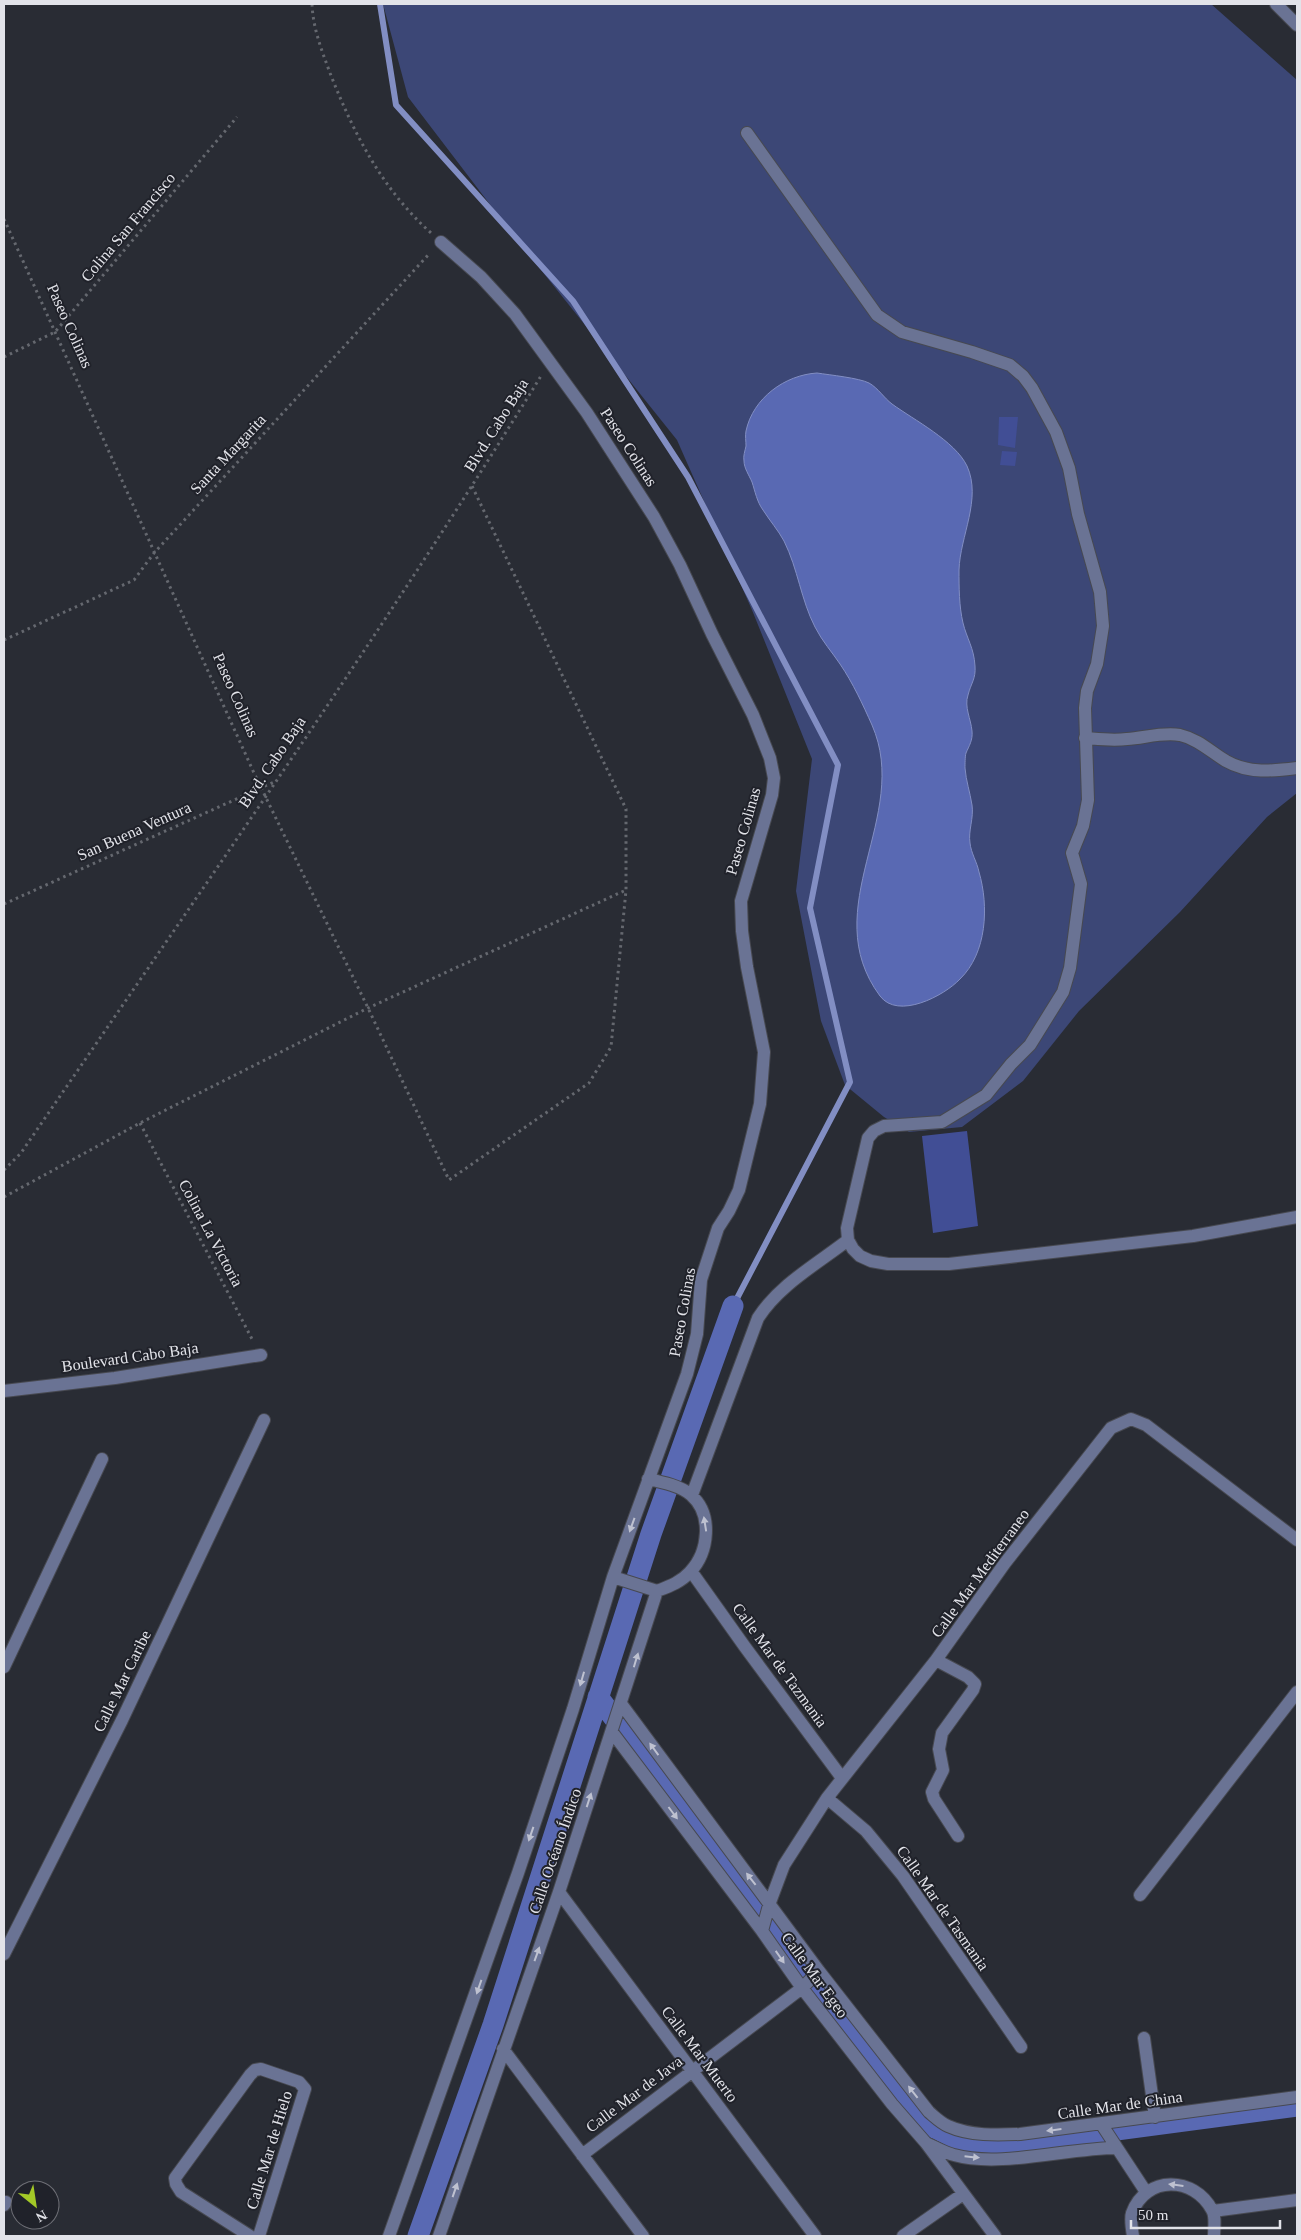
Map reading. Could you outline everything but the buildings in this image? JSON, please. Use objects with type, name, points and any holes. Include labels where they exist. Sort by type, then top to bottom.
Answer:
[{"type":"street","points":[[1276,4],[1297,24]]},
{"type":"street","points":[[747,133],[877,315],[902,332],[972,352],[1010,366],[1023,376],[1042,405],[1067,460],[1078,514],[1103,609],[1103,626],[1097,664],[1087,692],[1084,738],[1088,800],[1083,826],[1072,853],[1081,884],[1070,968],[1063,992],[1030,1045],[1011,1064],[986,1095],[942,1122],[884,1126],[874,1131],[868,1138],[847,1228],[848,1240],[860,1256],[871,1261],[888,1264],[949,1264],[1193,1236],[1297,1218]]},
{"type":"street","name":"Paseo Colinas","points":[[441,242],[480,277],[516,314],[623,466],[680,565],[753,715],[770,758],[774,778],[772,795],[741,902],[746,967],[764,1052],[760,1104],[739,1190],[718,1228],[701,1280],[697,1334],[687,1374],[654,1480]]},
{"type":"street","points":[[1084,738],[1126,739],[1156,735],[1181,736],[1198,742],[1227,762],[1244,768],[1259,771],[1297,768]]},
{"type":"street","points":[[692,1495],[758,1318],[768,1304],[783,1290],[848,1240]]},
{"type":"street","name":"Boulevard Cabo Baja","points":[[4,1391],[115,1378],[261,1355]]},
{"type":"street","name":"Calle Mar Caribe","points":[[4,1954],[122,1720],[264,1420]]},
{"type":"street","name":"Calle Mar Mediterraneo","points":[[763,1930],[784,1865],[827,1798],[936,1660],[1006,1563],[1106,1433],[1125,1421],[1131,1420],[1146,1425],[1297,1540]]},
{"type":"street","points":[[4,1667],[102,1459]]},
{"type":"street","points":[[613,1577],[657,1591],[672,1586],[692,1571],[698,1561],[707,1531],[701,1509],[692,1495],[654,1480]]},
{"type":"street","name":"Calle Océano Índico","points":[[389,2236],[521,1864],[573,1709],[613,1577],[654,1480]]},
{"type":"street","name":"Calle Mar de Tazmania","points":[[692,1571],[745,1648],[842,1778]]},
{"type":"street","name":"Calle Océano Índico","points":[[439,2236],[622,1706],[657,1591]]},
{"type":"street","points":[[936,1660],[968,1677],[975,1684],[973,1690],[942,1733],[939,1749],[943,1770],[932,1792],[934,1799],[958,1836]]},
{"type":"street","points":[[1140,1895],[1297,1692]]},
{"type":"street","name":"Calle Mar Egeo","points":[[622,1706],[819,1971],[928,2112],[947,2126]]},
{"type":"street","name":"Calle Mar Egeo","points":[[612,1731],[763,1930],[802,1987],[892,2104],[926,2144],[995,2236]]},
{"type":"street","name":"Calle Mar de Tasmania","points":[[827,1798],[866,1831],[903,1876],[1021,2047]]},
{"type":"street","name":"Calle Mar Muerto","points":[[559,1892],[815,2236]]},
{"type":"street","name":"Calle Mar de Java","points":[[582,2155],[802,1987],[819,1971]]},
{"type":"street","points":[[1144,2038],[1155,2117]]},
{"type":"street","points":[[503,2049],[643,2236]]},
{"type":"street","name":"Calle Mar de Hielo","points":[[250,2236],[181,2192],[175,2178],[250,2075],[255,2070],[261,2069],[299,2082],[305,2089],[260,2236]]},
{"type":"street","name":"Calle Mar de China","points":[[947,2126],[966,2132],[995,2136],[1103,2126],[1297,2097]]},
{"type":"street","points":[[1103,2126],[1146,2192]]},
{"type":"street","points":[[926,2144],[955,2156],[999,2160],[1116,2147]]},
{"type":"street","points":[[1133,2236],[1132,2214],[1146,2192],[1171,2183],[1197,2190],[1213,2211],[1214,2236]]},
{"type":"street","points":[[903,2236],[963,2194]]},
{"type":"street","points":[[1213,2211],[1297,2200]]},
{"type":"path","points":[[312,4],[317,39],[344,110],[378,172],[408,213],[441,242]]},
{"type":"path","name":"Colina San Francisco","points":[[4,358],[55,332],[237,117]]},
{"type":"path","name":"Paseo Colinas","points":[[4,219],[264,796],[368,1008],[449,1180],[589,1083],[611,1047],[626,890]]},
{"type":"path","name":"Santa Margarita","points":[[4,640],[134,580],[154,553],[441,242]]},
{"type":"path","name":"Blvd. Cabo Baja","points":[[4,1170],[21,1153],[274,782],[472,486],[550,360]]},
{"type":"path","points":[[4,1197],[140,1123],[368,1008],[626,890],[626,809],[472,486]]},
{"type":"path","name":"San Buena Ventura","points":[[4,904],[274,782]]},
{"type":"path","name":"Colina La Victoria","points":[[140,1123],[261,1355]]},
{"type":"shaded area","points":[[383,4],[1211,4],[1297,80],[1297,793],[1267,817],[1180,912],[1079,1011],[1023,1081],[962,1127],[909,1132],[884,1117],[845,1085],[821,1021],[796,891],[812,759],[752,610],[677,440],[517,240],[408,97]]},
{"type":"shaded area","points":[[817,373],[858,380],[872,385],[892,404],[953,448],[967,466],[971,479],[971,504],[960,557],[959,590],[963,623],[972,649],[975,666],[974,678],[967,700],[972,734],[966,754],[965,768],[972,810],[970,843],[982,885],[985,914],[981,943],[976,956],[960,979],[953,986],[932,998],[909,1006],[898,1006],[888,1003],[880,996],[863,963],[857,929],[859,896],[881,793],[881,759],[872,725],[849,679],[810,617],[789,552],[782,537],[759,504],[744,464],[746,431],[750,419],[763,399],[772,390],[793,378]]},
{"type":"waterway","points":[[380,4],[396,105],[573,301],[688,477],[838,765],[810,908],[850,1082],[733,1306]]},
{"type":"waterway","points":[[418,2236],[493,2025],[651,1534],[733,1306]]},
{"type":"waterway","points":[[598,1697],[925,2123],[961,2141],[1004,2145],[1297,2106]]}]
